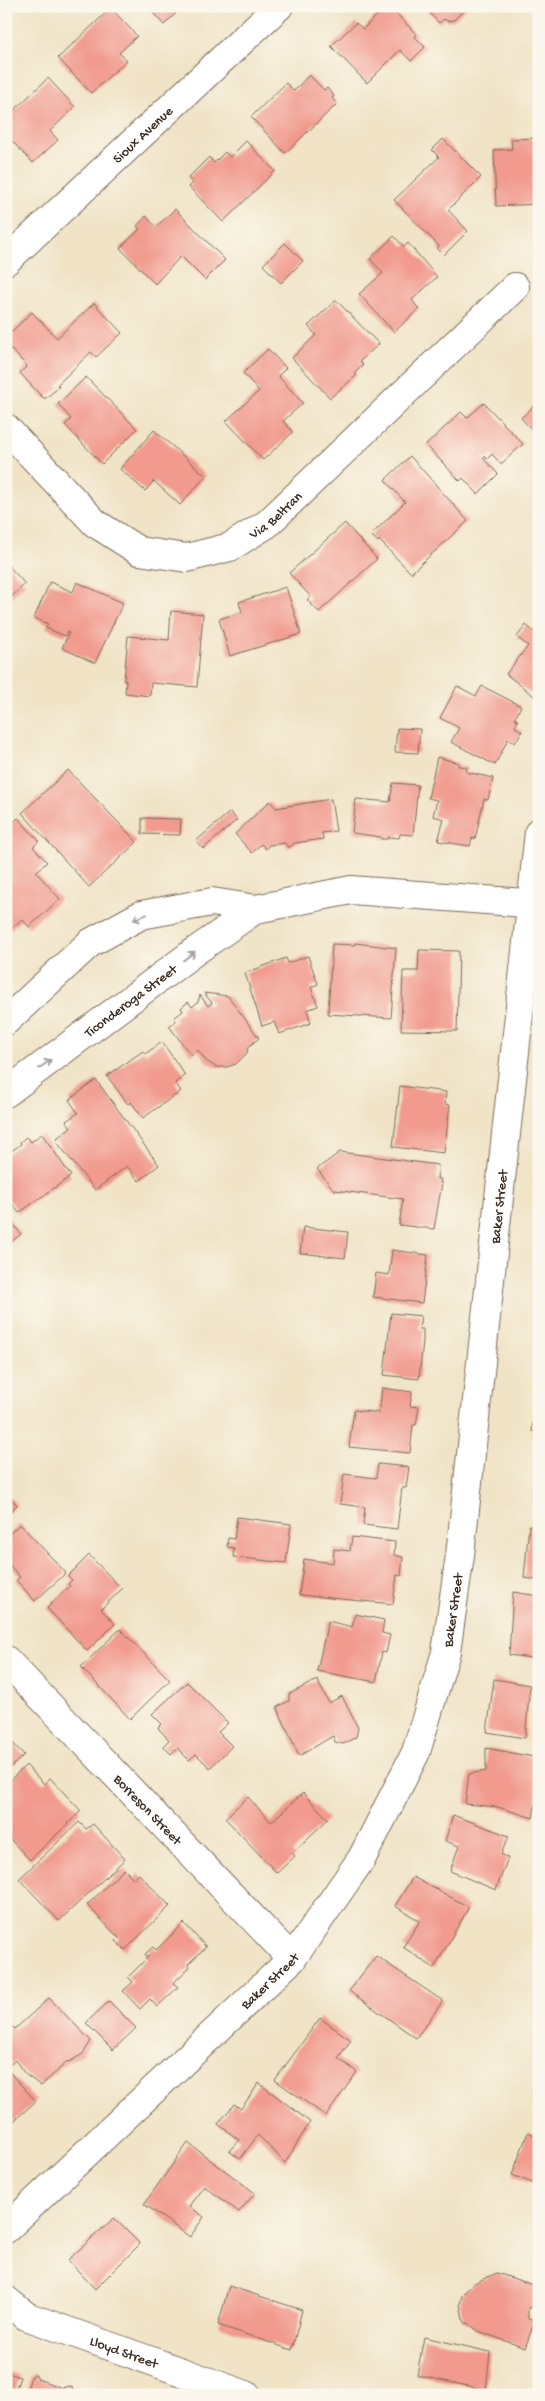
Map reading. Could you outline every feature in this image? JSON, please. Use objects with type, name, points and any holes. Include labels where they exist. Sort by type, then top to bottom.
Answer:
[{"type":"street","name":"Sioux Avenue","points":[[6,261],[279,6]]},
{"type":"street","name":"Via Beltran","points":[[6,428],[95,523],[139,551],[187,558],[230,547],[267,524],[515,287]]},
{"type":"street","name":"Baker Street","points":[[6,2229],[292,1959],[362,1858],[416,1752],[446,1652],[460,1555],[534,904],[539,832]]},
{"type":"street","name":"Ticonderoga Street","points":[[6,1021],[90,943],[141,915],[212,902],[256,909],[351,890],[534,904]]},
{"type":"street","name":"Ticonderoga Street","points":[[6,1093],[194,952],[256,909]]},
{"type":"street","name":"Borreson Street","points":[[6,1660],[292,1959]]},
{"type":"street","name":"Lloyd Street","points":[[6,2300],[26,2316],[246,2395]]},
{"type":"building","points":[[147,6],[183,6],[164,25]]},
{"type":"building","points":[[386,6],[389,6],[417,35],[415,37],[425,47],[411,61],[400,50],[367,83],[331,46],[356,23],[363,29]]},
{"type":"building","points":[[423,6],[468,6],[454,20],[447,21],[444,19],[439,23]]},
{"type":"building","points":[[111,8],[137,36],[119,53],[127,60],[91,93],[58,58]]},
{"type":"building","points":[[309,75],[324,90],[327,88],[334,96],[332,98],[337,104],[285,153],[251,117],[286,83],[294,91]]},
{"type":"building","points":[[48,78],[75,107],[50,131],[58,140],[33,163],[6,135],[6,118]]},
{"type":"building","points":[[539,138],[539,204],[496,206],[494,150],[512,149],[511,139]]},
{"type":"building","points":[[443,139],[481,177],[448,210],[468,231],[444,255],[437,248],[439,246],[394,200],[439,157],[432,150]]},
{"type":"building","points":[[246,141],[275,171],[223,222],[189,187],[193,183],[188,178],[209,157],[214,163],[225,152],[230,157]]},
{"type":"building","points":[[175,209],[225,260],[205,280],[181,256],[155,284],[120,248],[140,229],[137,226],[146,216],[156,227]]},
{"type":"building","points":[[394,236],[404,247],[408,243],[437,277],[412,300],[419,309],[394,332],[359,294],[383,273],[370,259]]},
{"type":"building","points":[[285,243],[303,261],[281,283],[263,265]]},
{"type":"building","points":[[336,300],[379,344],[360,361],[363,365],[355,373],[357,375],[330,398],[292,358],[316,335],[308,326]]},
{"type":"building","points":[[94,303],[122,333],[96,357],[91,352],[57,385],[59,387],[46,398],[43,398],[20,373],[27,366],[6,344],[6,337],[32,312],[57,338]]},
{"type":"building","points":[[268,349],[286,368],[278,376],[303,403],[283,421],[293,432],[263,460],[226,421],[259,391],[243,373]]},
{"type":"building","points":[[86,377],[137,429],[102,464],[65,425],[71,419],[58,404]]},
{"type":"building","points":[[539,401],[539,437],[521,418]]},
{"type":"building","points":[[484,403],[523,444],[501,464],[492,454],[487,459],[485,456],[483,458],[498,474],[478,494],[463,478],[460,481],[426,445],[461,412],[467,418]]},
{"type":"building","points":[[154,430],[206,476],[180,505],[154,481],[145,491],[120,469]]},
{"type":"building","points":[[410,456],[468,521],[411,573],[379,540],[378,542],[371,535],[405,502],[385,480]]},
{"type":"building","points":[[345,523],[377,559],[319,612],[307,600],[311,597],[289,573]]},
{"type":"building","points":[[6,563],[25,584],[6,602]]},
{"type":"building","points":[[50,582],[73,592],[77,582],[123,603],[95,663],[62,648],[69,633],[67,632],[65,636],[46,628],[48,624],[34,618]]},
{"type":"building","points":[[286,587],[301,634],[230,656],[219,619],[242,612],[239,602]]},
{"type":"building","points":[[171,611],[203,614],[197,687],[151,683],[150,696],[125,693],[126,681],[124,680],[128,636],[169,640]]},
{"type":"building","points":[[526,625],[539,636],[539,690],[534,696],[506,674],[528,646],[517,637]]},
{"type":"building","points":[[457,686],[476,696],[482,686],[521,706],[515,718],[518,721],[515,727],[522,731],[515,743],[508,739],[495,765],[451,742],[459,728],[440,718]]},
{"type":"building","points":[[397,728],[420,729],[418,753],[395,752]]},
{"type":"building","points":[[437,757],[459,763],[458,766],[467,767],[466,772],[493,778],[488,800],[484,799],[475,839],[472,838],[470,846],[438,841],[444,819],[433,816],[437,800],[428,798]]},
{"type":"building","points":[[68,770],[137,842],[89,887],[22,813]]},
{"type":"building","points":[[393,783],[418,785],[413,835],[400,834],[399,838],[388,837],[388,839],[381,839],[381,837],[352,833],[356,799],[390,802]]},
{"type":"building","points":[[331,799],[336,831],[322,833],[323,839],[295,843],[288,848],[285,843],[269,845],[266,849],[261,844],[252,853],[235,834],[270,801],[276,808]]},
{"type":"building","points":[[230,812],[237,820],[203,849],[196,841]]},
{"type":"building","points":[[18,818],[39,841],[33,847],[47,862],[36,872],[60,899],[29,927],[22,919],[11,929],[6,924],[6,829]]},
{"type":"building","points":[[142,818],[181,819],[180,835],[142,834]]},
{"type":"building","points":[[355,943],[396,948],[391,1018],[328,1014],[332,944],[355,945]]},
{"type":"building","points":[[419,950],[459,951],[457,1031],[401,1030],[403,971],[418,971]]},
{"type":"building","points":[[308,956],[318,984],[311,987],[318,1006],[307,1010],[311,1023],[279,1034],[274,1022],[262,1026],[245,973],[286,958],[288,963]]},
{"type":"building","points":[[204,993],[228,996],[259,1038],[248,1047],[247,1053],[236,1064],[227,1067],[216,1067],[206,1061],[198,1050],[191,1055],[169,1026],[176,1021],[174,1018],[183,1011],[181,1008],[188,1002],[192,1007],[198,1002],[200,995],[208,1006],[212,1003]]},
{"type":"building","points":[[162,1042],[185,1075],[175,1083],[181,1091],[143,1118],[131,1102],[128,1104],[107,1076],[143,1051],[145,1054]]},
{"type":"building","points":[[96,1080],[159,1165],[139,1181],[127,1166],[95,1190],[56,1141],[57,1138],[71,1127],[66,1121],[78,1113],[69,1100]]},
{"type":"building","points":[[400,1086],[446,1092],[445,1104],[450,1105],[444,1153],[393,1147]]},
{"type":"building","points":[[42,1134],[71,1176],[19,1213],[6,1195],[6,1155],[21,1144],[20,1142],[26,1137],[31,1142]]},
{"type":"building","points":[[340,1152],[438,1165],[437,1179],[441,1179],[440,1183],[442,1183],[434,1229],[399,1225],[403,1199],[334,1190],[317,1169]]},
{"type":"building","points":[[6,1215],[21,1234],[6,1246]]},
{"type":"building","points":[[303,1227],[348,1232],[345,1258],[300,1253]]},
{"type":"building","points":[[392,1250],[428,1255],[422,1303],[373,1297],[376,1273],[389,1275]]},
{"type":"building","points":[[391,1313],[421,1316],[419,1329],[423,1329],[423,1341],[419,1379],[384,1375]]},
{"type":"building","points":[[382,1388],[412,1392],[410,1406],[419,1407],[416,1425],[413,1425],[410,1453],[349,1447],[354,1410],[379,1413]]},
{"type":"building","points":[[535,1403],[539,1404],[539,1432],[532,1431]]},
{"type":"building","points":[[537,1450],[539,1450],[539,1503],[533,1502]]},
{"type":"building","points":[[378,1464],[409,1467],[406,1488],[402,1488],[397,1529],[363,1525],[365,1507],[340,1504],[344,1474],[376,1478]]},
{"type":"building","points":[[6,1493],[17,1505],[6,1515]]},
{"type":"building","points":[[237,1517],[291,1524],[286,1563],[233,1557],[234,1548],[227,1547],[228,1538],[234,1539]]},
{"type":"building","points":[[20,1524],[66,1573],[35,1601],[16,1580],[20,1577],[6,1561],[6,1537]]},
{"type":"building","points":[[529,1525],[539,1527],[539,1580],[524,1578]]},
{"type":"building","points":[[352,1537],[395,1542],[394,1555],[403,1557],[401,1576],[397,1575],[393,1604],[299,1595],[304,1559],[333,1563],[334,1549],[350,1551]]},
{"type":"building","points":[[89,1555],[122,1589],[101,1609],[115,1624],[87,1651],[47,1608],[70,1586],[68,1584],[72,1580],[68,1576]]},
{"type":"building","points":[[513,1592],[539,1596],[539,1659],[509,1655]]},
{"type":"building","points":[[355,1614],[384,1620],[382,1633],[390,1635],[386,1653],[382,1652],[376,1682],[317,1671],[328,1621],[352,1627]]},
{"type":"building","points":[[120,1629],[170,1680],[130,1719],[81,1667]]},
{"type":"building","points":[[494,1679],[530,1685],[525,1738],[487,1732]]},
{"type":"building","points":[[317,1680],[329,1703],[342,1696],[358,1728],[356,1737],[343,1744],[335,1742],[333,1736],[299,1756],[277,1707],[289,1701],[289,1694]]},
{"type":"building","points":[[187,1682],[228,1723],[218,1732],[232,1746],[210,1768],[196,1754],[189,1760],[177,1748],[171,1754],[163,1746],[169,1740],[158,1728],[162,1724],[152,1714]]},
{"type":"building","points":[[6,1732],[12,1738],[10,1740],[24,1755],[6,1772]]},
{"type":"building","points":[[486,1748],[539,1758],[539,1781],[533,1818],[498,1807],[465,1804],[469,1774],[486,1771]]},
{"type":"building","points":[[26,1765],[44,1784],[50,1778],[81,1811],[30,1860],[6,1835],[6,1784]]},
{"type":"building","points":[[303,1793],[328,1819],[292,1853],[295,1856],[277,1873],[225,1818],[248,1797],[271,1822]]},
{"type":"building","points":[[453,1815],[509,1836],[501,1854],[508,1858],[496,1890],[450,1871],[459,1846],[445,1841]]},
{"type":"building","points":[[79,1822],[86,1829],[93,1824],[125,1859],[59,1921],[19,1879]]},
{"type":"building","points":[[124,1869],[134,1879],[139,1874],[170,1906],[125,1950],[116,1941],[119,1938],[87,1905]]},
{"type":"building","points":[[413,1877],[469,1907],[434,1968],[403,1947],[420,1921],[395,1906]]},
{"type":"building","points":[[184,1923],[206,1947],[188,1964],[190,1967],[173,1983],[178,1987],[157,2007],[150,1999],[140,2009],[123,1991],[133,1982],[128,1977],[148,1957],[145,1954],[153,1947],[156,1950]]},
{"type":"building","points":[[376,1956],[443,2001],[416,2038],[349,1991]]},
{"type":"building","points":[[49,1998],[91,2041],[83,2054],[68,2061],[41,2086],[25,2074],[15,2060],[9,2065],[6,2062],[6,2030],[11,2025],[15,2029]]},
{"type":"building","points":[[109,2001],[136,2028],[113,2050],[86,2023]]},
{"type":"building","points":[[320,2018],[351,2040],[338,2058],[357,2072],[326,2116],[275,2080]]},
{"type":"building","points":[[9,2072],[36,2101],[6,2128],[6,2075]]},
{"type":"building","points":[[259,2083],[310,2122],[285,2163],[258,2135],[240,2159],[229,2151],[239,2140],[218,2124],[234,2104],[241,2109]]},
{"type":"building","points":[[539,2084],[539,2104],[533,2101],[532,2097]]},
{"type":"building","points":[[528,2132],[539,2137],[539,2192],[533,2190],[535,2184],[512,2175]]},
{"type":"building","points":[[188,2143],[255,2193],[239,2212],[204,2186],[189,2206],[204,2217],[190,2237],[144,2204]]},
{"type":"building","points":[[114,2218],[140,2244],[95,2289],[68,2260]]},
{"type":"building","points":[[497,2273],[536,2286],[533,2308],[528,2307],[528,2318],[535,2320],[525,2348],[478,2331],[468,2323],[466,2324],[463,2319],[460,2304],[462,2295],[474,2283]]},
{"type":"building","points":[[229,2286],[302,2310],[292,2350],[218,2325]]},
{"type":"building","points":[[424,2337],[490,2352],[486,2390],[417,2375]]},
{"type":"building","points":[[6,2372],[20,2377],[14,2395],[6,2395]]},
{"type":"building","points":[[35,2374],[38,2379],[62,2388],[72,2387],[73,2395],[25,2395],[31,2377]]}]
